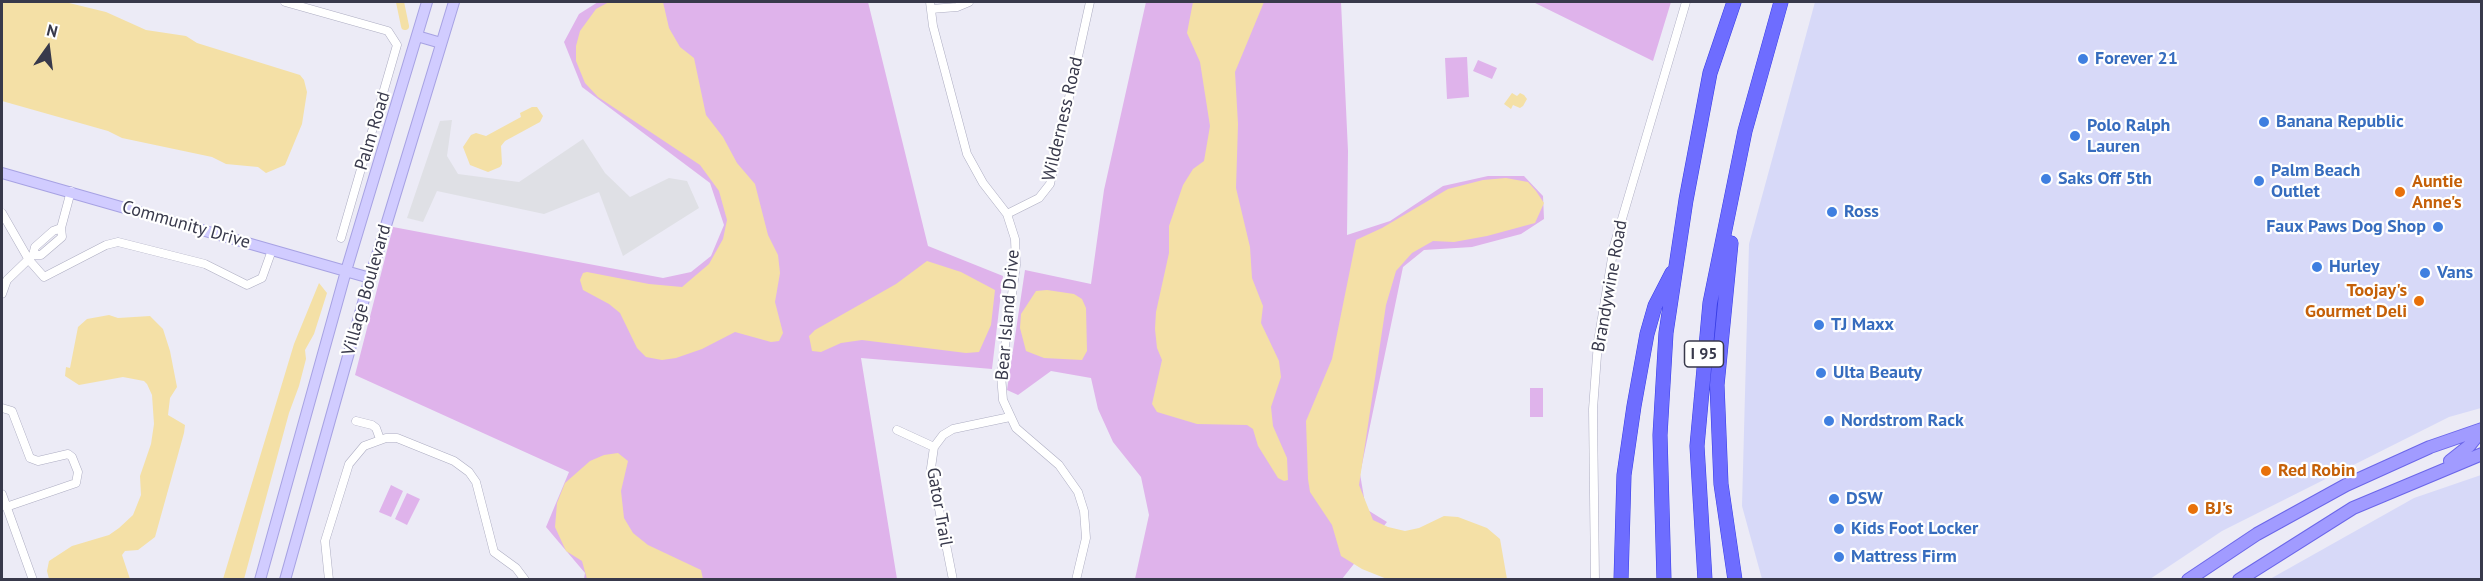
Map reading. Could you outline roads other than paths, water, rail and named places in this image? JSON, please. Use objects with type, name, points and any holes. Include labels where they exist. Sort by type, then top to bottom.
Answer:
[{"type":"highway","name":"I 95","points":[[1664,579],[1660,435],[1666,333],[1686,200],[1710,72],[1734,2]]},
{"type":"highway","name":"I 95","points":[[1705,579],[1697,446],[1702,370],[1710,303],[1745,131],[1780,2]]},
{"type":"highway","points":[[1735,579],[1721,484],[1717,385],[1723,300],[1745,131]]},
{"type":"highway","points":[[1621,579],[1624,475],[1640,375],[1655,306],[1678,260]]},
{"type":"main road","points":[[2437,470],[2458,456],[2481,429]]},
{"type":"main road","points":[[2188,579],[2257,534],[2346,485],[2430,447],[2481,429]]},
{"type":"main road","points":[[2239,579],[2353,508],[2437,470],[2481,454]]},
{"type":"street","name":"Palm Road","points":[[285,2],[383,29],[392,34],[397,51],[341,238]]},
{"type":"street","name":"Village Boulevard","points":[[262,579],[346,271],[427,2]]},
{"type":"street","name":"Village Boulevard","points":[[285,579],[370,278],[454,2]]},
{"type":"street","points":[[930,5],[957,7],[969,2]]},
{"type":"street","name":"Wilderness Road","points":[[1006,214],[1039,198],[1050,184],[1090,2]]},
{"type":"street","name":"Brandywine Road","points":[[1595,579],[1593,408],[1600,332],[1614,246],[1686,2]]},
{"type":"street","name":"Bear Island Drive","points":[[930,5],[967,154],[982,183],[1006,214],[1017,252],[1000,375],[1003,400],[1010,417],[1024,438],[1059,465],[1078,492],[1084,511],[1086,531],[1076,579]]},
{"type":"street","points":[[417,36],[441,43]]},
{"type":"street","name":"Community Drive","points":[[2,173],[370,278]]},
{"type":"street","points":[[2,294],[14,271],[31,257],[35,247],[53,231],[61,228],[71,191]]},
{"type":"street","points":[[2,213],[44,277],[106,245],[124,242],[205,264],[247,285],[262,278],[272,250]]},
{"type":"street","points":[[2,408],[12,411],[30,458],[39,461],[68,454],[72,457],[79,478],[76,483],[6,507]]},
{"type":"street","name":"Gator Trail","points":[[952,579],[932,468],[934,447],[943,435],[954,429],[1010,417]]},
{"type":"street","points":[[356,421],[372,425],[376,428],[380,439]]},
{"type":"street","points":[[897,430],[934,447]]},
{"type":"street","points":[[329,579],[325,541],[349,464],[359,450],[380,439],[397,438],[454,460],[469,472],[476,482],[494,552],[516,568],[525,579]]},
{"type":"street","points":[[2,494],[33,579]]},
{"type":"waterway","points":[[400,2],[405,26]]},
{"type":"place","name":"Forever 21","points":[[2083,59]]},
{"type":"place","name":"Banana Republic","points":[[2264,122]]},
{"type":"place","name":"Polo Ralph Lauren","points":[[2075,136]]},
{"type":"place","name":"Saks Off 5th","points":[[2046,179]]},
{"type":"place","name":"Palm Beach Outlet","points":[[2259,181]]},
{"type":"place","name":"Auntie Anne's","points":[[2400,192]]},
{"type":"place","name":"Ross","points":[[1832,212]]},
{"type":"place","name":"Faux Paws Dog Shop","points":[[2438,227]]},
{"type":"place","name":"Hurley","points":[[2317,267]]},
{"type":"place","name":"Vans","points":[[2425,273]]},
{"type":"place","name":"Toojay's Gourmet Deli","points":[[2419,301]]},
{"type":"place","name":"TJ Maxx","points":[[1819,325]]},
{"type":"place","name":"Ulta Beauty","points":[[1821,373]]},
{"type":"place","name":"Nordstrom Rack","points":[[1829,421]]},
{"type":"place","name":"Red Robin","points":[[2266,471]]},
{"type":"place","name":"DSW","points":[[1834,499]]},
{"type":"place","name":"BJ's","points":[[2193,509]]},
{"type":"place","name":"Kids Foot Locker","points":[[1839,529]]},
{"type":"place","name":"Mattress Firm","points":[[1839,557]]}]
